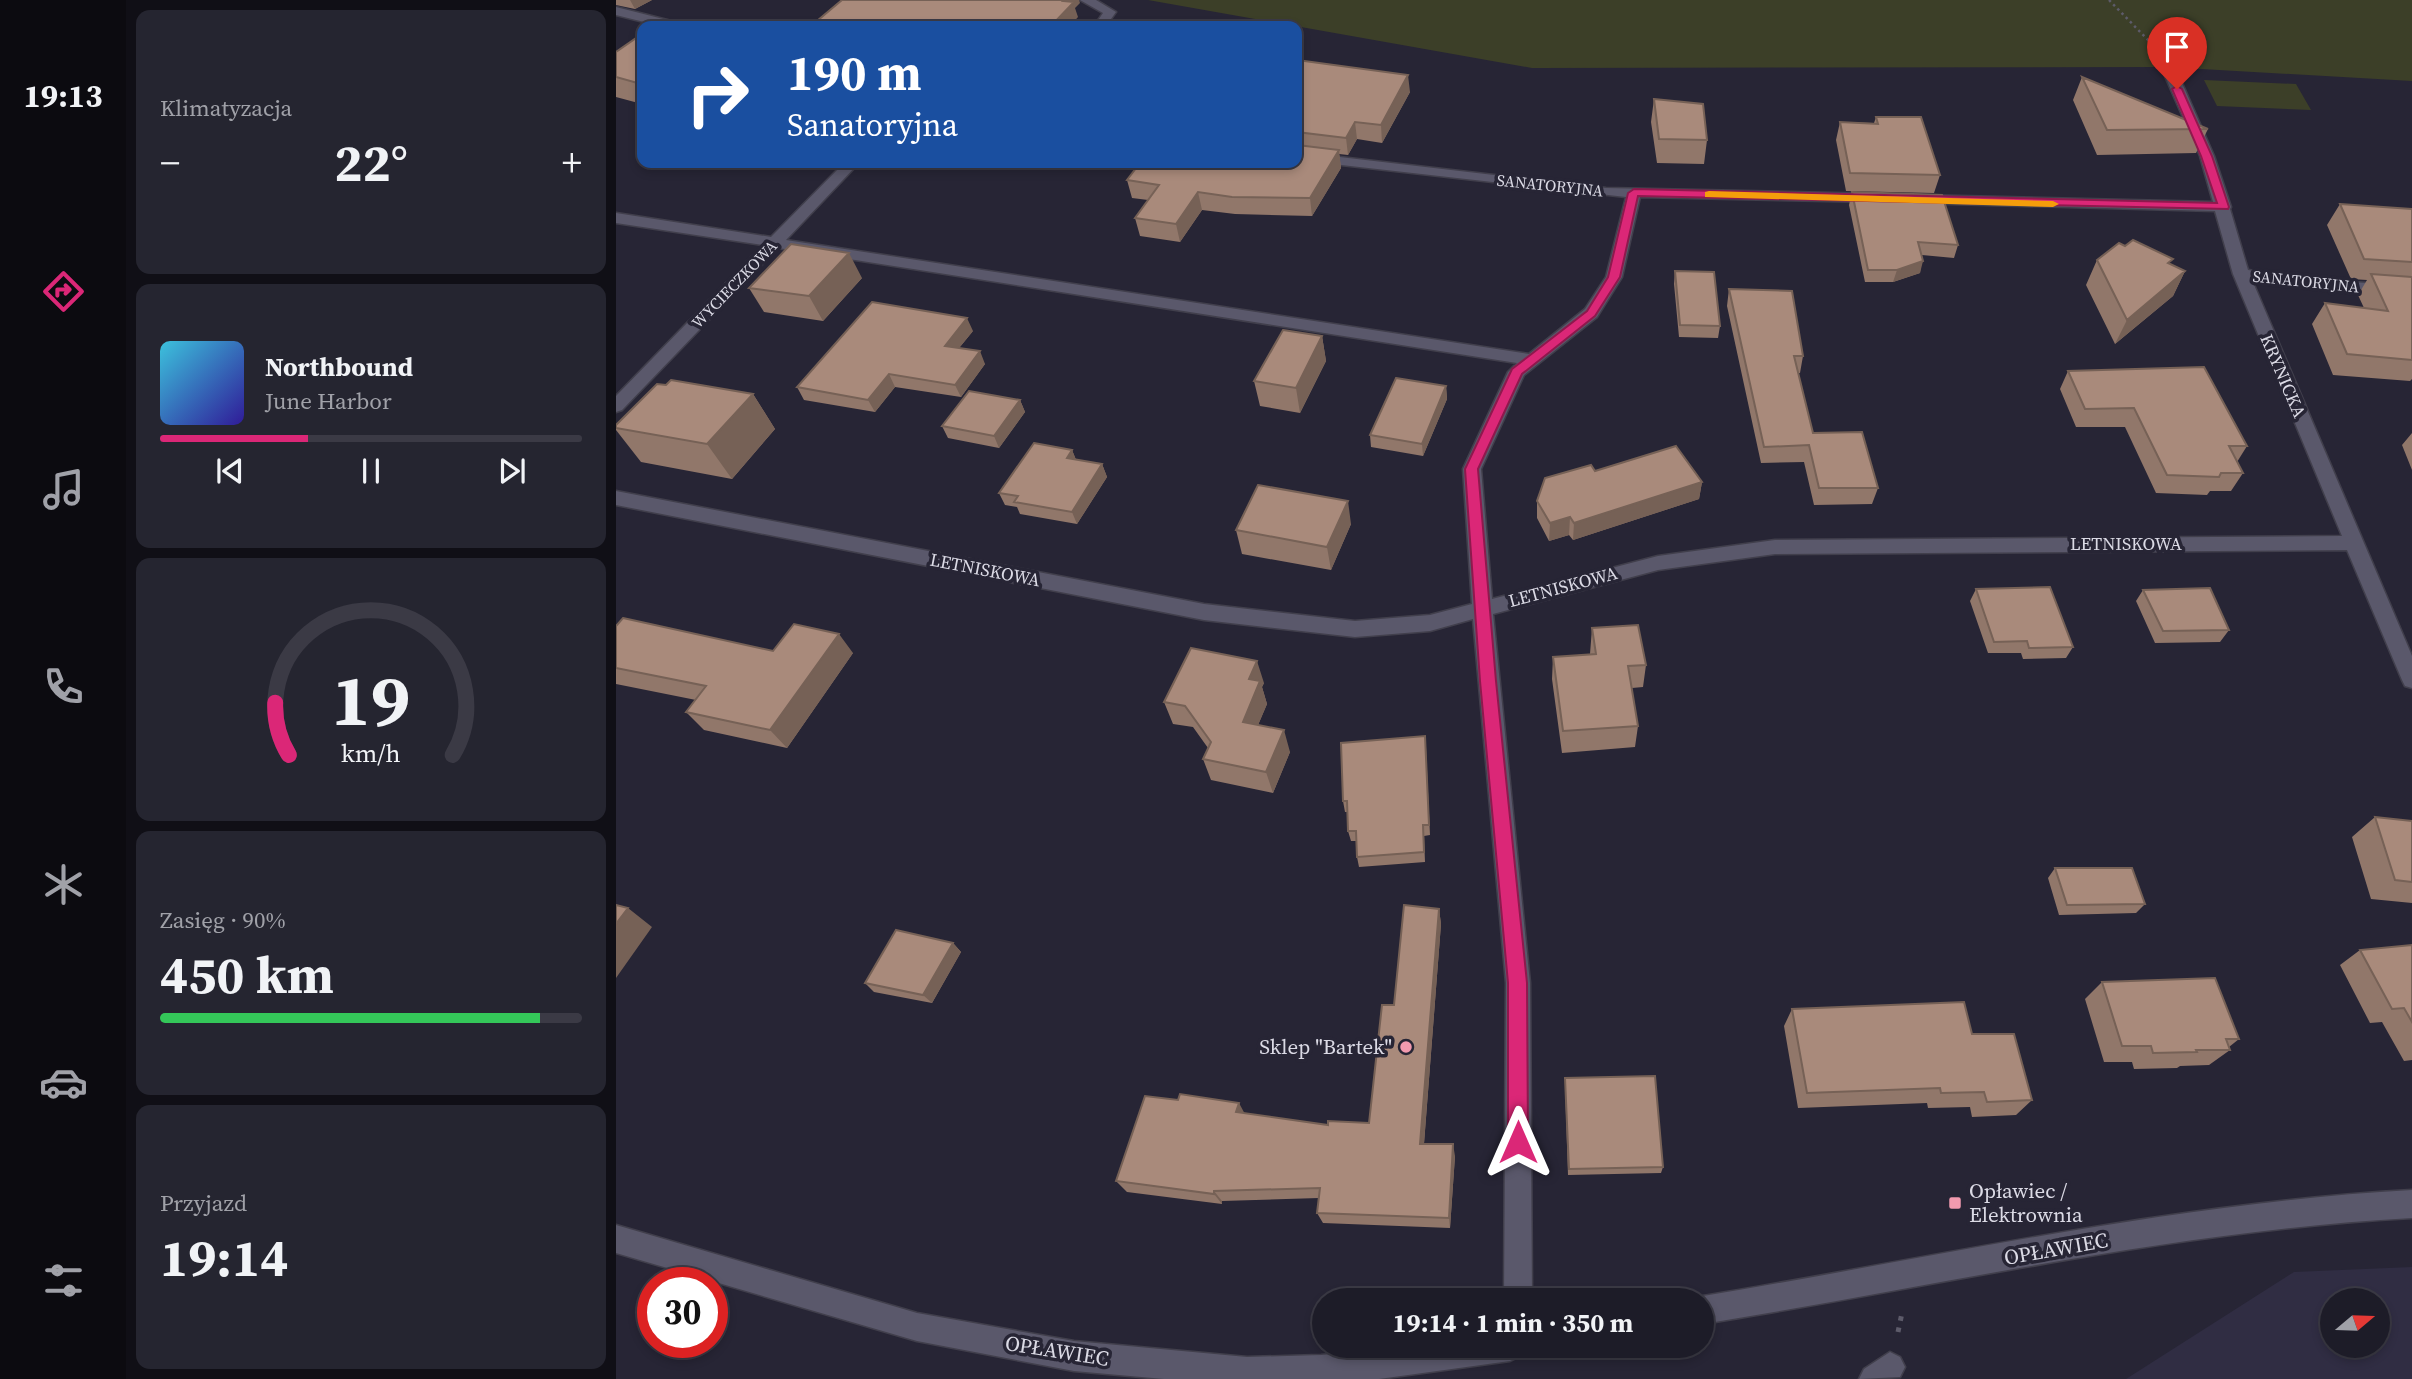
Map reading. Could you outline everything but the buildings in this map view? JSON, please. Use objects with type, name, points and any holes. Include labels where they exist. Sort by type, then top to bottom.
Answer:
[{"type":"street","points":[[1086,0],[1110,12],[1104,21]]},
{"type":"street","points":[[616,11],[655,21]]},
{"type":"street","name":"KRYNICKA","points":[[2168,67],[2207,156],[2224,207],[2241,274],[2412,680]]},
{"type":"street","name":"SANATORYJNA","points":[[1302,157],[1592,191],[2224,207]]},
{"type":"street","name":"WYCIECZKOWA","points":[[616,406],[847,168]]},
{"type":"street","points":[[1518,1288],[1518,983],[1481,609],[1472,469],[1517,372],[1591,313],[1614,277],[1634,193]]},
{"type":"street","points":[[616,218],[1533,360]]},
{"type":"street","name":"SANATORYJNA","points":[[2241,274],[2321,285],[2412,291]]},
{"type":"street","name":"LETNISKOWA","points":[[616,498],[1205,612],[1355,629],[1430,623],[1658,563],[1775,547],[2354,543]]},
{"type":"street","name":"OPŁAWIEC","points":[[1714,1308],[2257,1216],[2335,1207],[2412,1204]]},
{"type":"street","name":"OPŁAWIEC","points":[[616,1239],[930,1329],[1074,1356],[1247,1372],[1328,1375],[1435,1358]]},
{"type":"path","points":[[2109,0],[2143,32],[2168,67]]},
{"type":"path","points":[[1882,1373],[1910,1275]]},
{"type":"shaded area","points":[[2412,1267],[2412,1379],[2126,1379],[2294,1272]]},
{"type":"green space","points":[[1148,0],[2412,0],[2412,81],[2167,67],[1532,68],[1302,27],[1302,21],[1267,21]]},
{"type":"green space","points":[[2204,80],[2296,84],[2311,110],[2217,106]]},
{"type":"slow traffic","points":[[1709,194],[2053,204]]},
{"type":"place","name":"Sklep \"Bartek\"","points":[[1406,1047]]},
{"type":"place","name":"Opławiec / Elektrownia","points":[[1955,1203]]},
{"type":"route","points":[[1518,1142],[1518,983],[1481,609],[1472,469],[1517,372],[1591,313],[1614,277],[1634,193],[2224,207],[2207,156],[2177,89]]}]
